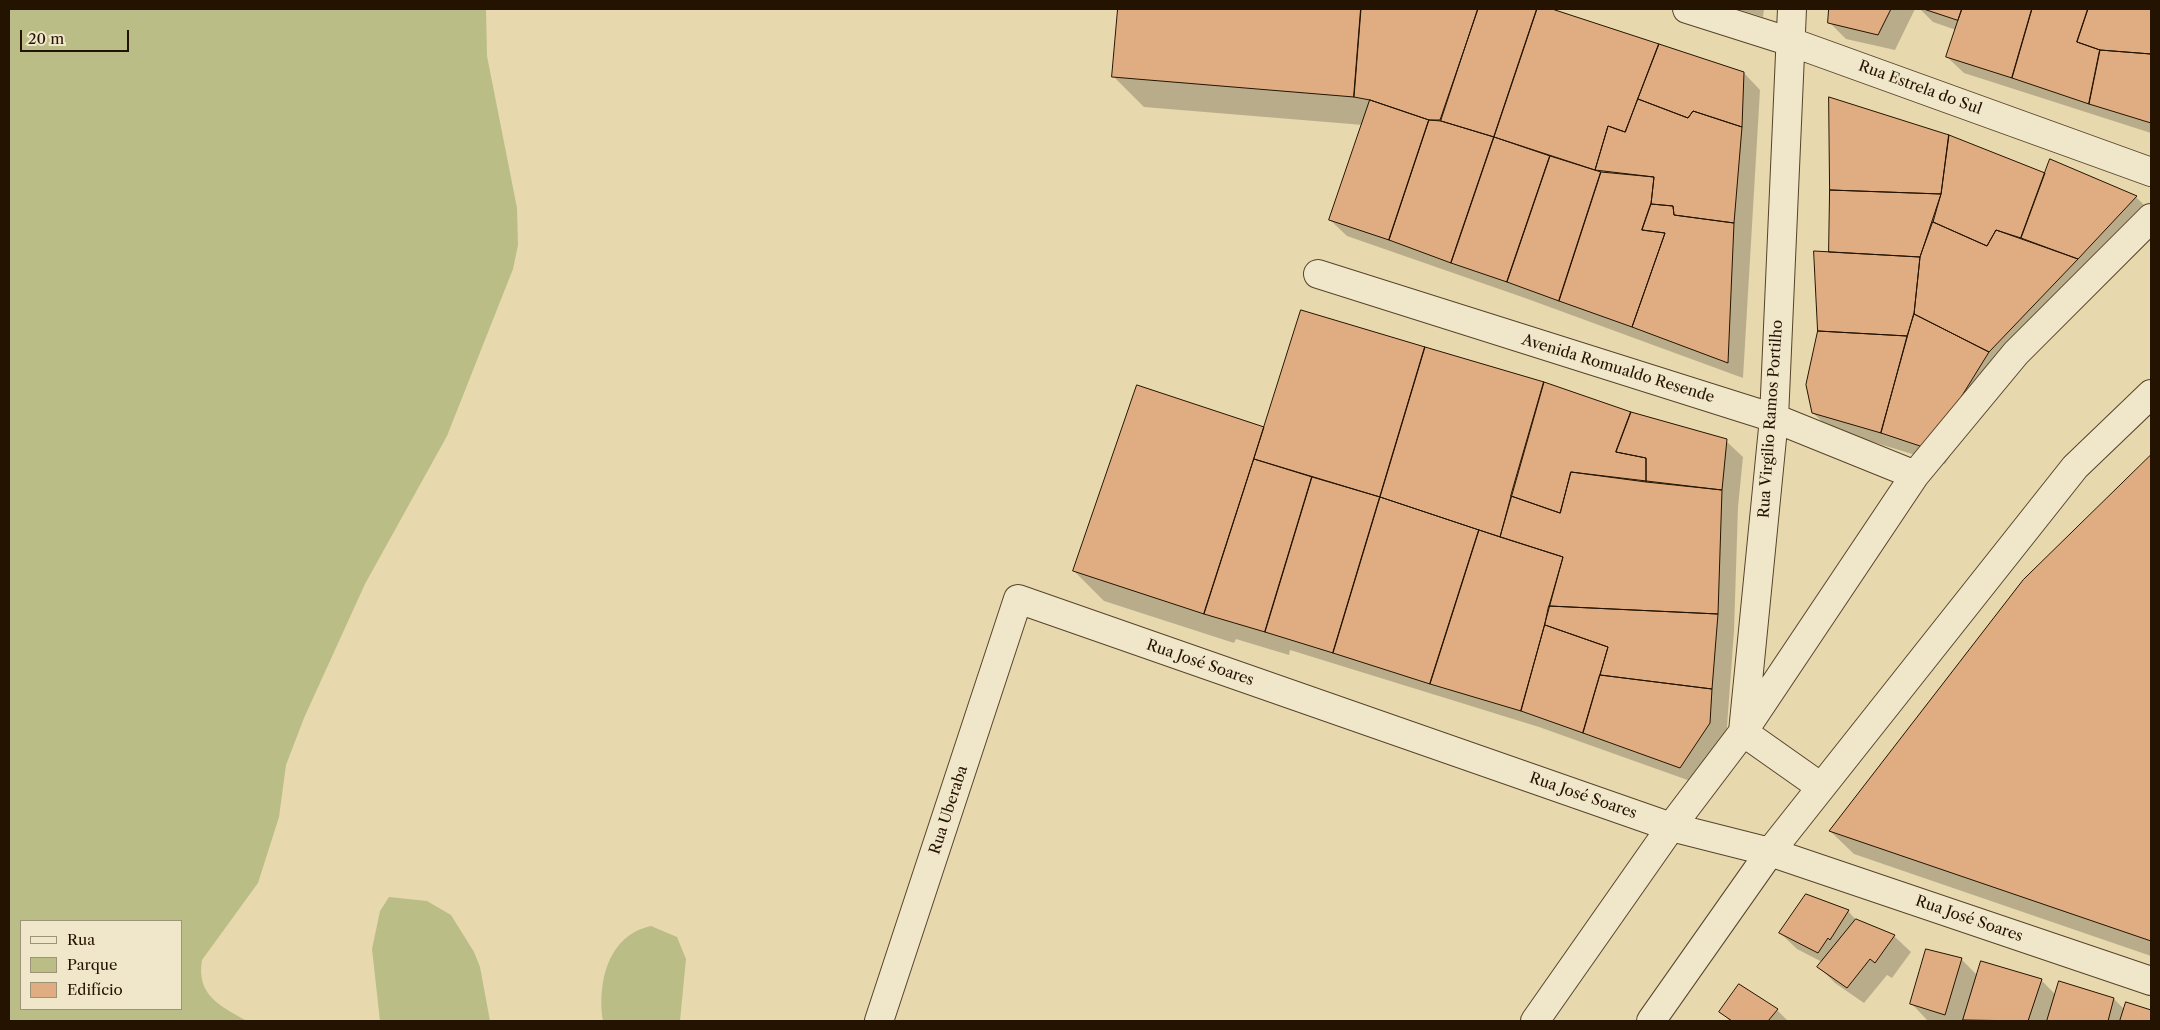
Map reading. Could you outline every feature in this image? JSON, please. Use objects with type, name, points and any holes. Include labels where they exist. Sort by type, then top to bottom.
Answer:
[{"type":"street","name":"Rua Estrela do Sul","points":[[1686,9],[1791,42],[2151,172]]},
{"type":"street","name":"Rua Virgilio Ramos Portilho","points":[[1742,732],[1774,418],[1792,9]]},
{"type":"street","points":[[1535,1021],[1671,827],[1742,732],[1915,475],[2016,352],[2151,218]]},
{"type":"street","name":"Avenida Romualdo Resende","points":[[1318,274],[1774,418],[1915,475]]},
{"type":"street","points":[[1651,1021],[1770,852],[2074,467],[2151,394]]},
{"type":"street","name":"Rua José Soares","points":[[1018,599],[1671,827],[1770,852],[2151,981]]},
{"type":"street","name":"Rua Uberaba","points":[[879,1021],[1018,599]]},
{"type":"street","points":[[1742,732],[1821,787]]},
{"type":"green space","points":[[9,9],[486,9],[487,56],[517,208],[518,245],[513,269],[447,436],[365,584],[304,718],[286,765],[279,817],[258,883],[202,960],[201,972],[206,991],[219,1004],[247,1021],[9,1021]]},
{"type":"green space","points":[[389,897],[427,901],[451,915],[474,952],[480,967],[490,1021],[380,1021],[372,949],[380,911]]},
{"type":"green space","points":[[651,926],[677,937],[686,959],[680,1021],[603,1021],[602,991],[604,977],[615,950],[636,931]]},
{"type":"building","points":[[1118,9],[1361,9],[1354,97],[1112,77]]},
{"type":"building","points":[[1361,9],[1478,9],[1440,120],[1429,120],[1370,100],[1354,97]]},
{"type":"building","points":[[1478,9],[1537,9],[1494,137],[1441,121]]},
{"type":"building","points":[[1537,9],[1552,9],[1659,44],[1625,132],[1608,126],[1595,170],[1494,137]]},
{"type":"building","points":[[1829,9],[1891,9],[1878,35],[1828,23]]},
{"type":"building","points":[[1924,9],[1962,9],[1958,20]]},
{"type":"building","points":[[1962,9],[2032,9],[2012,78],[1946,57]]},
{"type":"building","points":[[2032,9],[2088,9],[2077,42],[2100,50],[2089,104],[2012,78]]},
{"type":"building","points":[[2088,9],[2151,9],[2151,54],[2100,50],[2077,42]]},
{"type":"building","points":[[1659,44],[1744,72],[1742,127],[1693,111],[1688,118],[1638,99]]},
{"type":"building","points":[[2100,50],[2151,54],[2151,123],[2089,104]]},
{"type":"building","points":[[1829,97],[1949,135],[1941,194],[1830,190]]},
{"type":"building","points":[[1638,99],[1688,118],[1693,111],[1742,127],[1734,223],[1674,215],[1673,206],[1651,204],[1654,177],[1595,170],[1608,126],[1625,132]]},
{"type":"building","points":[[1370,100],[1429,120],[1389,240],[1329,220]]},
{"type":"building","points":[[1429,120],[1441,121],[1494,137],[1451,263],[1389,240]]},
{"type":"building","points":[[1949,135],[2045,173],[2021,238],[1996,230],[1987,246],[1933,222],[1941,194]]},
{"type":"building","points":[[1494,137],[1550,156],[1507,282],[1451,263]]},
{"type":"building","points":[[1550,156],[1601,172],[1559,301],[1507,282]]},
{"type":"building","points":[[2050,159],[2137,196],[2078,259],[2021,238]]},
{"type":"building","points":[[1601,172],[1654,177],[1651,204],[1642,230],[1665,233],[1632,327],[1559,301]]},
{"type":"building","points":[[1830,190],[1941,194],[1920,257],[1829,252]]},
{"type":"building","points":[[1651,204],[1673,206],[1674,215],[1734,223],[1728,363],[1632,327],[1665,233],[1642,230]]},
{"type":"building","points":[[1933,222],[1987,246],[1996,230],[2078,259],[1989,352],[1914,314],[1920,257]]},
{"type":"building","points":[[1814,251],[1920,257],[1914,314],[1907,336],[1818,331]]},
{"type":"building","points":[[1301,310],[1425,347],[1380,497],[1254,459]]},
{"type":"building","points":[[1914,314],[1989,352],[1929,449],[1881,433]]},
{"type":"building","points":[[1818,331],[1907,336],[1881,433],[1812,413],[1806,385]]},
{"type":"building","points":[[1425,347],[1544,382],[1500,537],[1380,497]]},
{"type":"building","points":[[1544,382],[1631,412],[1616,452],[1646,458],[1646,482],[1571,472],[1560,513],[1511,496]]},
{"type":"building","points":[[1137,385],[1264,427],[1204,614],[1073,571]]},
{"type":"building","points":[[1631,412],[1727,439],[1722,490],[1646,482],[1646,458],[1616,452]]},
{"type":"building","points":[[2151,455],[2151,941],[1829,831],[2023,580]]},
{"type":"building","points":[[1254,459],[1312,477],[1265,632],[1204,614]]},
{"type":"building","points":[[1571,472],[1722,490],[1718,614],[1549,606],[1563,557],[1500,537],[1511,496],[1560,513]]},
{"type":"building","points":[[1312,477],[1380,497],[1333,653],[1265,632]]},
{"type":"building","points":[[1380,497],[1479,530],[1430,684],[1333,653]]},
{"type":"building","points":[[1479,530],[1563,557],[1521,711],[1430,684]]},
{"type":"building","points":[[1549,606],[1718,614],[1712,689],[1600,675],[1608,647],[1545,625]]},
{"type":"building","points":[[1545,625],[1608,647],[1583,733],[1521,711]]},
{"type":"building","points":[[1600,675],[1712,689],[1710,723],[1680,768],[1583,733]]},
{"type":"building","points":[[1806,894],[1849,910],[1830,940],[1828,938],[1818,953],[1779,933]]},
{"type":"building","points":[[1856,919],[1895,935],[1875,963],[1870,959],[1847,988],[1817,967]]},
{"type":"building","points":[[1926,949],[1962,958],[1945,1015],[1910,1004]]},
{"type":"building","points":[[1981,961],[2042,979],[2028,1021],[1963,1020]]},
{"type":"building","points":[[2059,981],[2114,998],[2108,1021],[2047,1021]]},
{"type":"building","points":[[1739,984],[1778,1009],[1768,1021],[1732,1021],[1719,1012]]},
{"type":"building","points":[[2126,1002],[2151,1010],[2151,1021],[2120,1021]]}]
